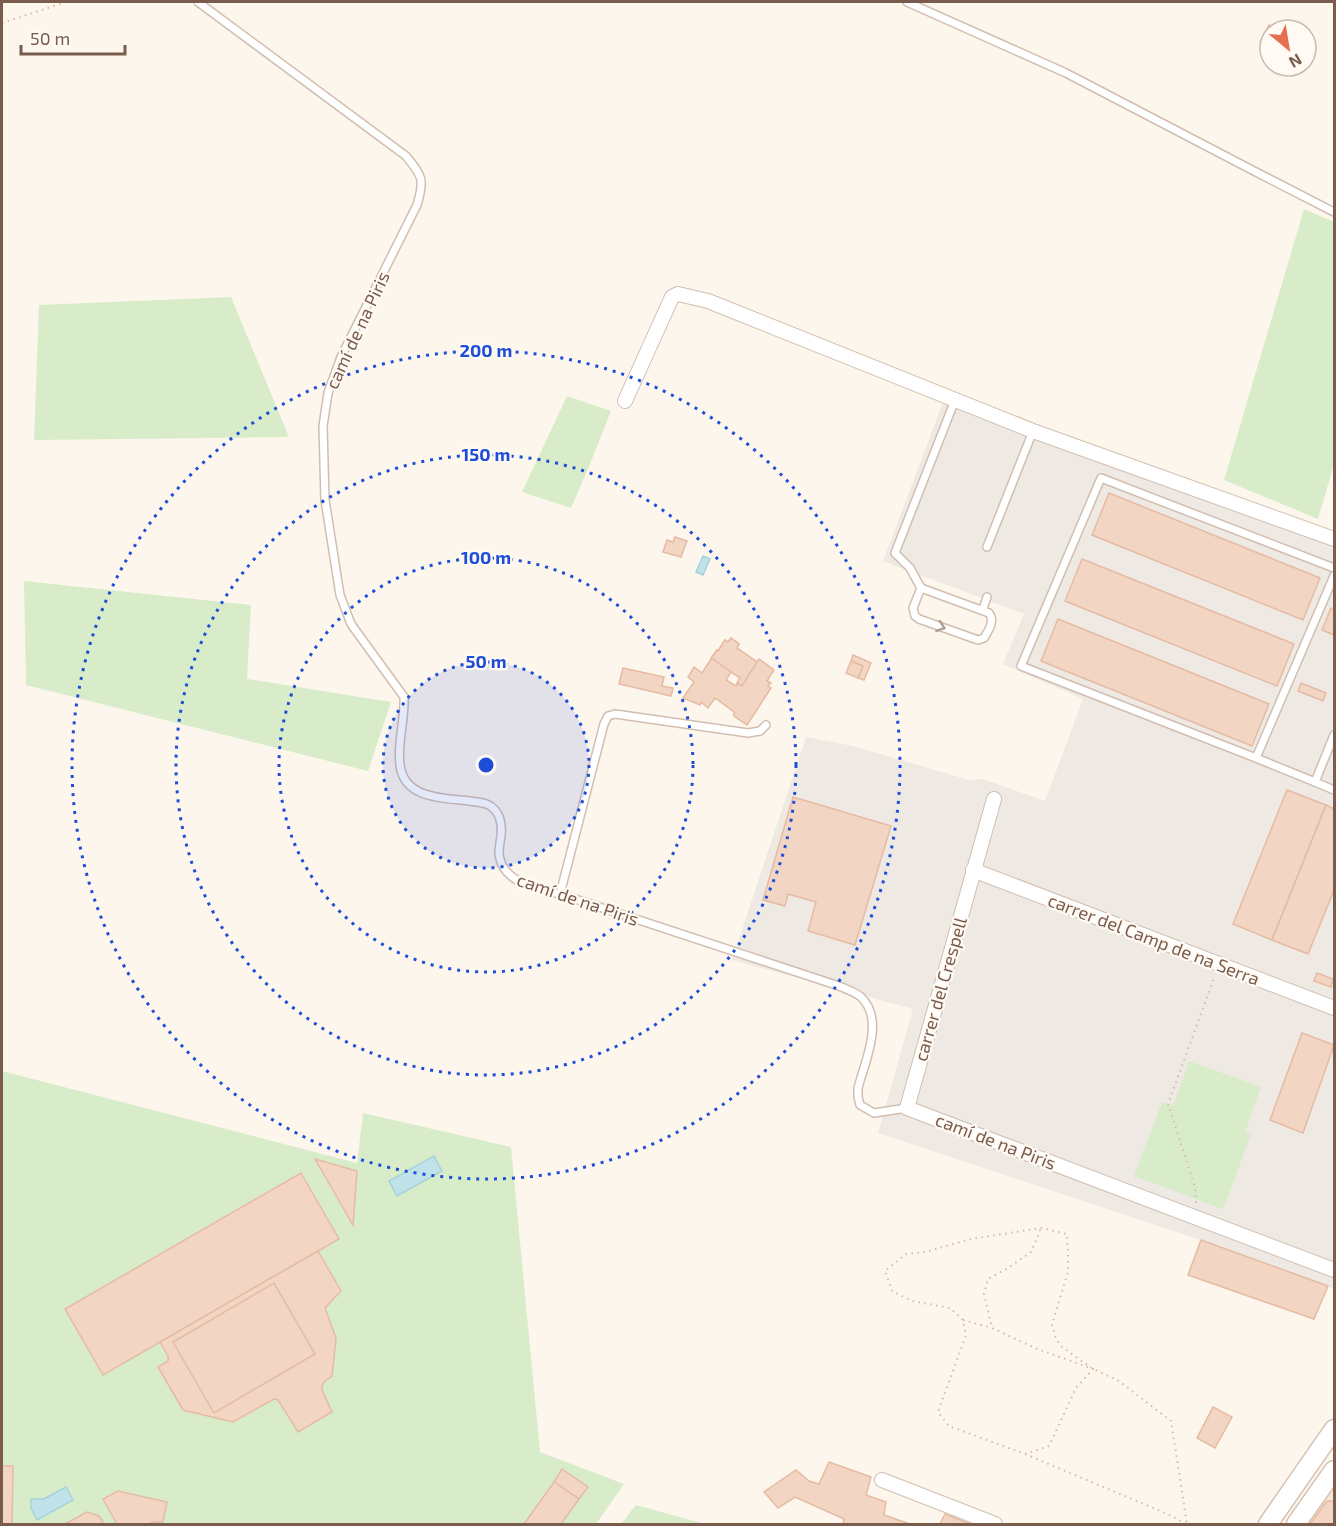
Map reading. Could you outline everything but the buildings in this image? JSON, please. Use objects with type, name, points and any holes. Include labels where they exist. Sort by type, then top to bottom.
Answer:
[{"type":"main road","points":[[1268,1524],[1335,1429]]},
{"type":"main road","points":[[1293,1488],[1311,1477],[1335,1469]]},
{"type":"main road","points":[[1296,1524],[1327,1490],[1335,1469]]},
{"type":"street","points":[[626,401],[672,297],[678,294],[708,301],[1033,431],[1335,539]]},
{"type":"street","name":"carrer del Crespell","points":[[907,1108],[994,800]]},
{"type":"street","name":"carrer del Camp de na Serra","points":[[973,870],[1335,1008]]},
{"type":"street","name":"camí de na Piris","points":[[907,1108],[1335,1270]]},
{"type":"street","points":[[882,1480],[995,1524]]},
{"type":"lane","name":"camí de na Piris","points":[[198,2],[406,156],[421,175],[422,190],[417,205],[341,357],[328,393],[323,426],[325,500],[340,595],[351,624],[404,697],[405,707],[399,754],[403,777],[412,789],[429,796],[487,803],[500,818],[501,862],[511,876],[530,886],[839,986],[860,996],[871,1012],[873,1036],[858,1089],[860,1105],[874,1113],[907,1108]]},
{"type":"lane","points":[[907,2],[1066,73],[1335,212]]},
{"type":"lane","points":[[921,588],[913,608],[915,616],[978,640],[984,638],[993,620],[989,613],[921,588],[910,568],[895,553],[955,400]]},
{"type":"lane","points":[[987,547],[1033,431]]},
{"type":"lane","points":[[1335,568],[1101,478],[1021,666],[1335,790]]},
{"type":"lane","points":[[1256,758],[1335,576]]},
{"type":"lane","points":[[982,609],[987,597]]},
{"type":"lane","points":[[560,894],[608,716],[615,714],[748,733],[760,731],[766,725]]},
{"type":"lane","points":[[1315,782],[1335,735]]},
{"type":"path","points":[[2,23],[66,2]]},
{"type":"path","points":[[1192,1216],[1196,1204],[1195,1187],[1168,1104],[1219,964]]},
{"type":"path","points":[[992,1328],[984,1294],[988,1279],[1030,1252],[1041,1228]]},
{"type":"path","points":[[1093,1369],[1062,1347],[1056,1339],[1052,1325],[1068,1272],[1066,1234],[1041,1228],[971,1239],[925,1252],[906,1254],[885,1271],[892,1291],[912,1301],[950,1308],[963,1320],[992,1328],[1035,1348],[1119,1381],[1171,1420],[1186,1524]]},
{"type":"path","points":[[963,1320],[966,1335],[938,1412],[949,1426],[1025,1454],[1186,1524]]},
{"type":"path","points":[[1025,1454],[1049,1446],[1076,1388],[1093,1369]]},
{"type":"shaded area","points":[[945,394],[1334,539],[1334,1289],[1201,1240],[878,1133],[913,1009],[732,960],[806,737],[853,746],[969,780],[983,779],[1045,801],[1083,699],[1003,664],[1024,614],[883,561]]},
{"type":"shaded area","points":[[1334,1478],[1334,1524],[1302,1524]]},
{"type":"green space","points":[[1304,209],[1334,222],[1334,464],[1318,519],[1224,480]]},
{"type":"green space","points":[[231,297],[289,437],[34,440],[39,305]]},
{"type":"green space","points":[[567,396],[611,411],[571,508],[522,492]]},
{"type":"green space","points":[[24,581],[251,605],[247,679],[391,702],[368,771],[26,685]]},
{"type":"green space","points":[[1189,1061],[1261,1087],[1245,1132],[1251,1135],[1223,1209],[1134,1176],[1162,1102],[1173,1106]]},
{"type":"green space","points":[[2,1071],[357,1163],[363,1113],[511,1147],[540,1452],[624,1484],[596,1524],[2,1524]]},
{"type":"green space","points":[[636,1505],[705,1524],[621,1524]]},
{"type":"water","points":[[703,556],[710,559],[703,575],[696,572]]},
{"type":"water","points":[[434,1156],[442,1171],[397,1196],[389,1181]]},
{"type":"water","points":[[66,1487],[73,1500],[37,1520],[31,1508],[31,1499],[44,1499]]}]
